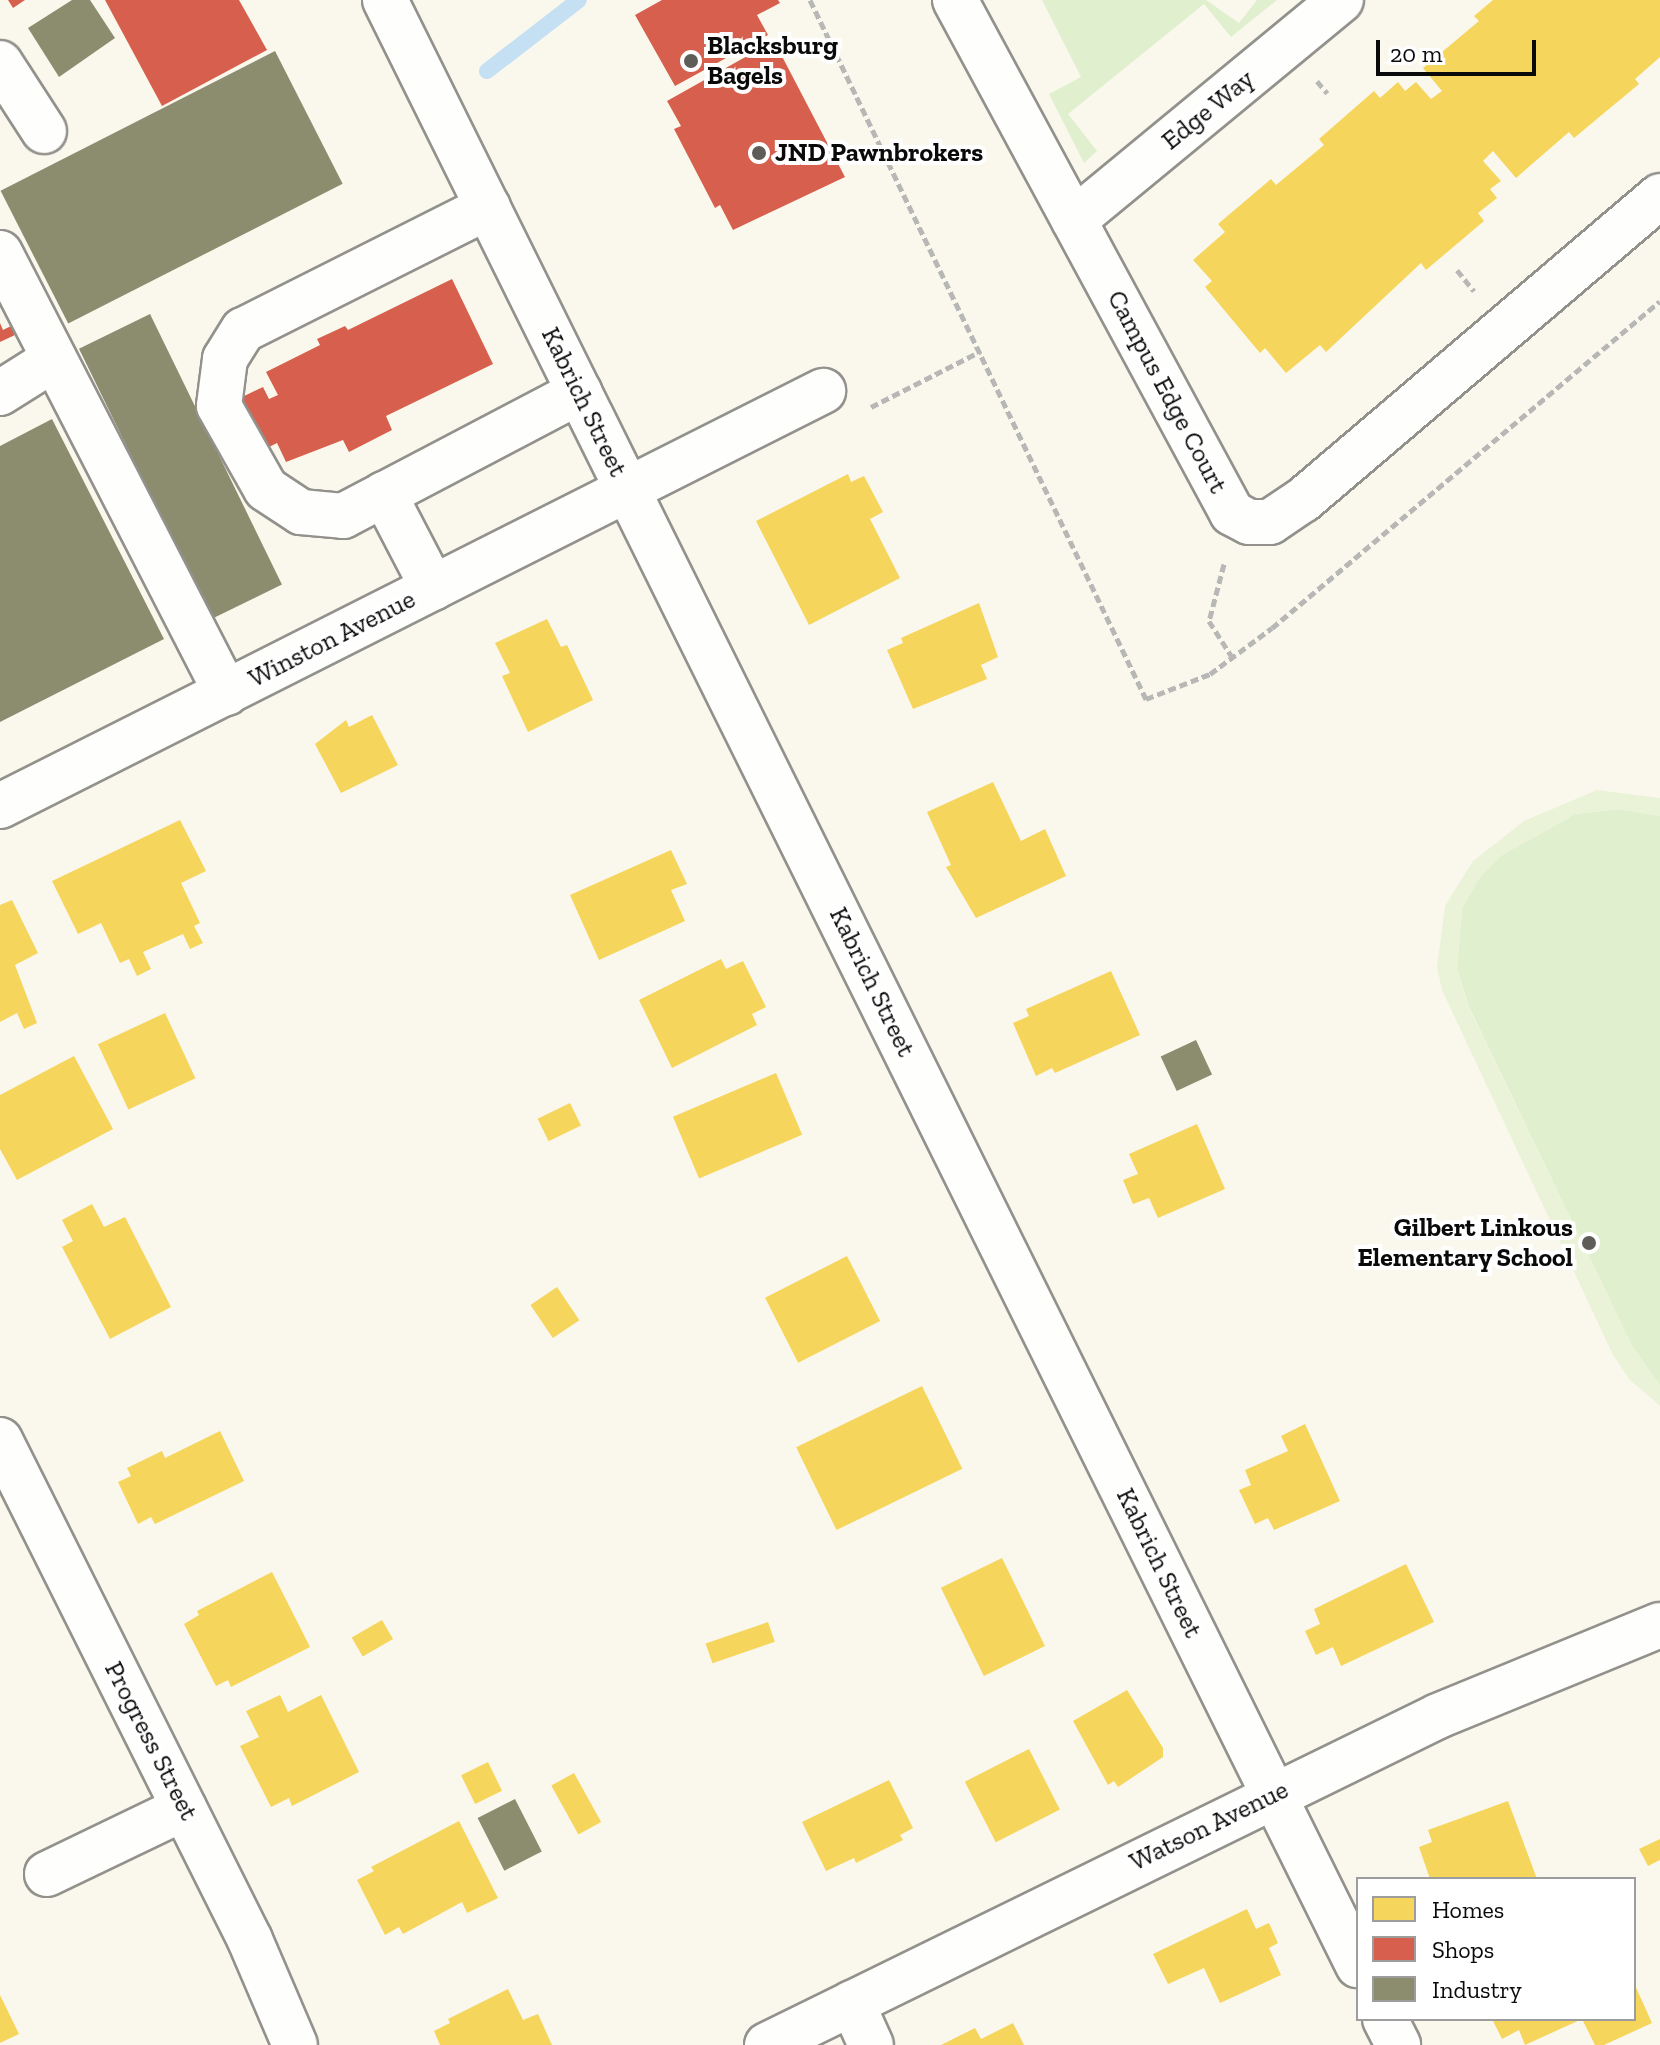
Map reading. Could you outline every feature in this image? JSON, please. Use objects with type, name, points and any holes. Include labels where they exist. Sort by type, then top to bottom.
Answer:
[{"type":"street","name":"Kabrich Street","points":[[385,0],[579,392],[646,480],[1273,1795],[1356,1961]]},
{"type":"street","name":"Campus Edge Court","points":[[955,0],[1232,513],[1249,522],[1270,522],[1303,500],[1660,196]]},
{"type":"street","name":"Edge Way","points":[[1074,220],[1341,0]]},
{"type":"street","points":[[0,63],[44,131]]},
{"type":"street","points":[[488,207],[243,330],[225,359],[219,406],[266,489],[284,505],[323,517],[343,516],[579,392]]},
{"type":"street","points":[[0,253],[226,693]]},
{"type":"street","points":[[0,393],[54,359]]},
{"type":"street","name":"Winston Avenue","points":[[0,806],[823,391]]},
{"type":"street","points":[[384,494],[433,588]]},
{"type":"street","name":"Progress Street","points":[[0,1440],[184,1808],[295,2045]]},
{"type":"street","name":"Watson Avenue","points":[[767,2045],[1273,1795],[1547,1667],[1660,1625]]},
{"type":"street","points":[[47,1874],[184,1808]]},
{"type":"street","points":[[852,2003],[871,2045]]},
{"type":"street","points":[[1386,2021],[1398,2045]]},
{"type":"path","points":[[810,0],[1146,699],[1210,674],[1232,657],[1660,301]]},
{"type":"path","points":[[1228,560],[1219,569],[1209,621],[1232,657]]},
{"type":"green space","points":[[1042,0],[1206,0],[1239,23],[1257,0],[1277,0],[1231,37],[1204,4],[1068,114],[1097,151],[1084,163],[1049,94],[1081,77]]},
{"type":"green space","points":[[1597,790],[1660,798],[1660,816],[1619,809],[1575,814],[1502,855],[1480,877],[1462,908],[1457,969],[1469,1008],[1632,1346],[1660,1385],[1660,1406],[1629,1379],[1613,1355],[1442,990],[1437,967],[1445,906],[1473,861],[1524,821]]},
{"type":"green space","points":[[1619,809],[1660,816],[1660,1385],[1632,1346],[1469,1007],[1457,969],[1462,908],[1480,877],[1502,855],[1575,814]]},
{"type":"building: Homes","points":[[1493,0],[1660,0],[1660,57],[1635,79],[1639,84],[1574,138],[1569,132],[1516,178],[1493,151],[1483,161],[1501,181],[1490,189],[1497,198],[1478,213],[1484,221],[1426,270],[1421,263],[1326,352],[1320,345],[1286,373],[1265,348],[1260,353],[1205,287],[1212,281],[1193,260],[1225,232],[1218,224],[1271,179],[1276,185],[1324,145],[1319,139],[1374,91],[1380,98],[1398,82],[1405,91],[1416,82],[1431,99],[1442,91],[1423,68],[1479,21],[1474,16]]},
{"type":"building: Homes","points":[[848,474],[851,482],[864,476],[883,512],[870,519],[900,578],[809,625],[756,521]]},
{"type":"building: Homes","points":[[979,603],[998,657],[981,665],[987,679],[913,709],[887,650],[903,643],[901,638]]},
{"type":"building: Homes","points":[[547,619],[561,647],[567,645],[593,700],[528,732],[502,676],[510,673],[495,643]]},
{"type":"building: Homes","points":[[372,715],[398,765],[341,793],[315,744],[346,720],[349,727]]},
{"type":"building: Homes","points":[[993,782],[1021,841],[1045,829],[1066,876],[976,918],[946,867],[951,865],[927,812]]},
{"type":"building: Homes","points":[[180,820],[206,871],[181,883],[200,923],[194,926],[203,943],[190,949],[183,934],[143,952],[151,969],[137,976],[129,959],[120,963],[101,923],[78,934],[52,881]]},
{"type":"building: Homes","points":[[671,850],[687,884],[671,890],[685,921],[599,960],[570,895]]},
{"type":"building: Homes","points":[[12,900],[38,953],[15,965],[37,1023],[24,1029],[17,1013],[0,1022],[0,905]]},
{"type":"building: Homes","points":[[721,959],[726,969],[743,961],[766,1007],[752,1014],[757,1025],[672,1068],[639,1000]]},
{"type":"building: Homes","points":[[1111,971],[1140,1035],[1055,1073],[1052,1068],[1036,1076],[1013,1023],[1029,1016],[1026,1009]]},
{"type":"building: Homes","points":[[165,1013],[195,1078],[128,1110],[98,1044]]},
{"type":"building: Homes","points":[[74,1056],[113,1129],[17,1180],[0,1149],[0,1095]]},
{"type":"building: Homes","points":[[776,1073],[802,1135],[699,1178],[673,1117]]},
{"type":"building: Homes","points":[[570,1103],[581,1125],[549,1141],[538,1119]]},
{"type":"building: Homes","points":[[1197,1124],[1225,1189],[1158,1218],[1149,1198],[1133,1204],[1123,1180],[1138,1174],[1129,1154]]},
{"type":"building: Homes","points":[[92,1204],[104,1227],[125,1217],[171,1307],[110,1339],[62,1247],[73,1241],[62,1220]]},
{"type":"building: Homes","points":[[847,1256],[880,1321],[798,1363],[765,1298]]},
{"type":"building: Homes","points":[[557,1287],[579,1320],[553,1338],[530,1305]]},
{"type":"building: Homes","points":[[922,1386],[962,1469],[836,1530],[796,1447]]},
{"type":"building: Homes","points":[[1305,1424],[1340,1501],[1274,1530],[1268,1518],[1255,1524],[1239,1490],[1251,1485],[1245,1470],[1288,1451],[1281,1436]]},
{"type":"building: Homes","points":[[220,1431],[244,1481],[155,1524],[151,1517],[138,1524],[118,1482],[131,1476],[127,1468],[162,1451],[165,1458]]},
{"type":"building: Homes","points":[[1002,1558],[1045,1646],[984,1676],[941,1588]]},
{"type":"building: Homes","points":[[1406,1564],[1434,1622],[1341,1666],[1333,1647],[1316,1655],[1305,1631],[1320,1624],[1314,1609]]},
{"type":"building: Homes","points":[[272,1572],[310,1647],[231,1687],[228,1680],[216,1686],[184,1624],[199,1615],[197,1611]]},
{"type":"building: Homes","points":[[382,1620],[393,1639],[363,1657],[352,1638]]},
{"type":"building: Homes","points":[[768,1622],[775,1642],[712,1663],[706,1643]]},
{"type":"building: Homes","points":[[1127,1690],[1163,1748],[1163,1757],[1118,1787],[1114,1781],[1108,1785],[1073,1721]]},
{"type":"building: Homes","points":[[280,1695],[288,1712],[321,1695],[359,1772],[292,1806],[289,1798],[271,1807],[240,1746],[259,1737],[246,1711]]},
{"type":"building: Homes","points":[[1029,1749],[1060,1810],[996,1842],[965,1782]]},
{"type":"building: Homes","points":[[488,1762],[502,1791],[475,1804],[461,1775]]},
{"type":"building: Homes","points":[[574,1773],[601,1822],[578,1835],[551,1786]]},
{"type":"building: Homes","points":[[889,1780],[913,1828],[900,1835],[903,1840],[856,1863],[854,1858],[826,1871],[802,1822]]},
{"type":"building: Homes","points":[[1508,1801],[1536,1877],[1429,1877],[1419,1847],[1432,1842],[1428,1830]]},
{"type":"building: Homes","points":[[459,1821],[498,1898],[467,1913],[462,1902],[403,1934],[399,1927],[385,1935],[357,1880],[374,1871],[371,1867]]},
{"type":"building: Homes","points":[[1660,1839],[1660,1860],[1648,1866],[1639,1849]]},
{"type":"building: Homes","points":[[1247,1909],[1256,1929],[1269,1923],[1278,1943],[1269,1948],[1281,1975],[1220,2003],[1204,1968],[1168,1984],[1153,1954]]},
{"type":"building: Homes","points":[[1636,1987],[1652,2023],[1604,2045],[1595,2045],[1583,2021],[1636,2021]]},
{"type":"building: Homes","points":[[508,1989],[523,2020],[538,2014],[552,2045],[440,2045],[434,2031],[450,2023],[448,2019]]},
{"type":"building: Homes","points":[[0,1995],[19,2034],[0,2043]]},
{"type":"building: Homes","points":[[1493,2021],[1578,2021],[1525,2045],[1519,2030],[1502,2039]]},
{"type":"building: Homes","points":[[1013,2023],[1024,2045],[941,2045],[975,2028],[981,2039]]},
{"type":"building: Shops","points":[[8,0],[25,0],[13,8]]},
{"type":"building: Shops","points":[[105,0],[239,0],[267,50],[162,106]]},
{"type":"building: Shops","name":"Blacksburg Bagels","points":[[662,0],[778,0],[780,3],[757,15],[768,35],[675,86],[635,15]]},
{"type":"building: Shops","name":"JND Pawnbrokers","points":[[774,41],[845,177],[733,230],[720,205],[715,208],[674,129],[681,126],[667,101]]},
{"type":"building: Shops","points":[[452,279],[493,364],[386,416],[392,430],[349,452],[343,440],[286,462],[277,443],[263,450],[238,399],[263,387],[269,399],[278,395],[266,372],[320,345],[317,339],[345,326],[348,330]]},
{"type":"building: Shops","points":[[0,323],[3,330],[11,326],[15,335],[0,342]]},
{"type":"building: Industry","points":[[72,0],[90,0],[115,38],[59,77],[28,28]]},
{"type":"building: Industry","points":[[275,51],[343,184],[68,324],[1,191]]},
{"type":"building: Industry","points":[[150,314],[282,585],[211,619],[79,349]]},
{"type":"building: Industry","points":[[52,419],[164,639],[0,722],[0,446]]},
{"type":"building: Industry","points":[[1196,1040],[1212,1074],[1177,1091],[1161,1056]]},
{"type":"building: Industry","points":[[515,1799],[542,1852],[504,1871],[478,1818]]},
{"type":"waterway","points":[[487,71],[579,0]]},
{"type":"place","name":"Blacksburg Bagels","points":[[691,61]]},
{"type":"place","name":"JND Pawnbrokers","points":[[759,153]]},
{"type":"place","name":"Gilbert Linkous Elementary School","points":[[1589,1243]]}]
